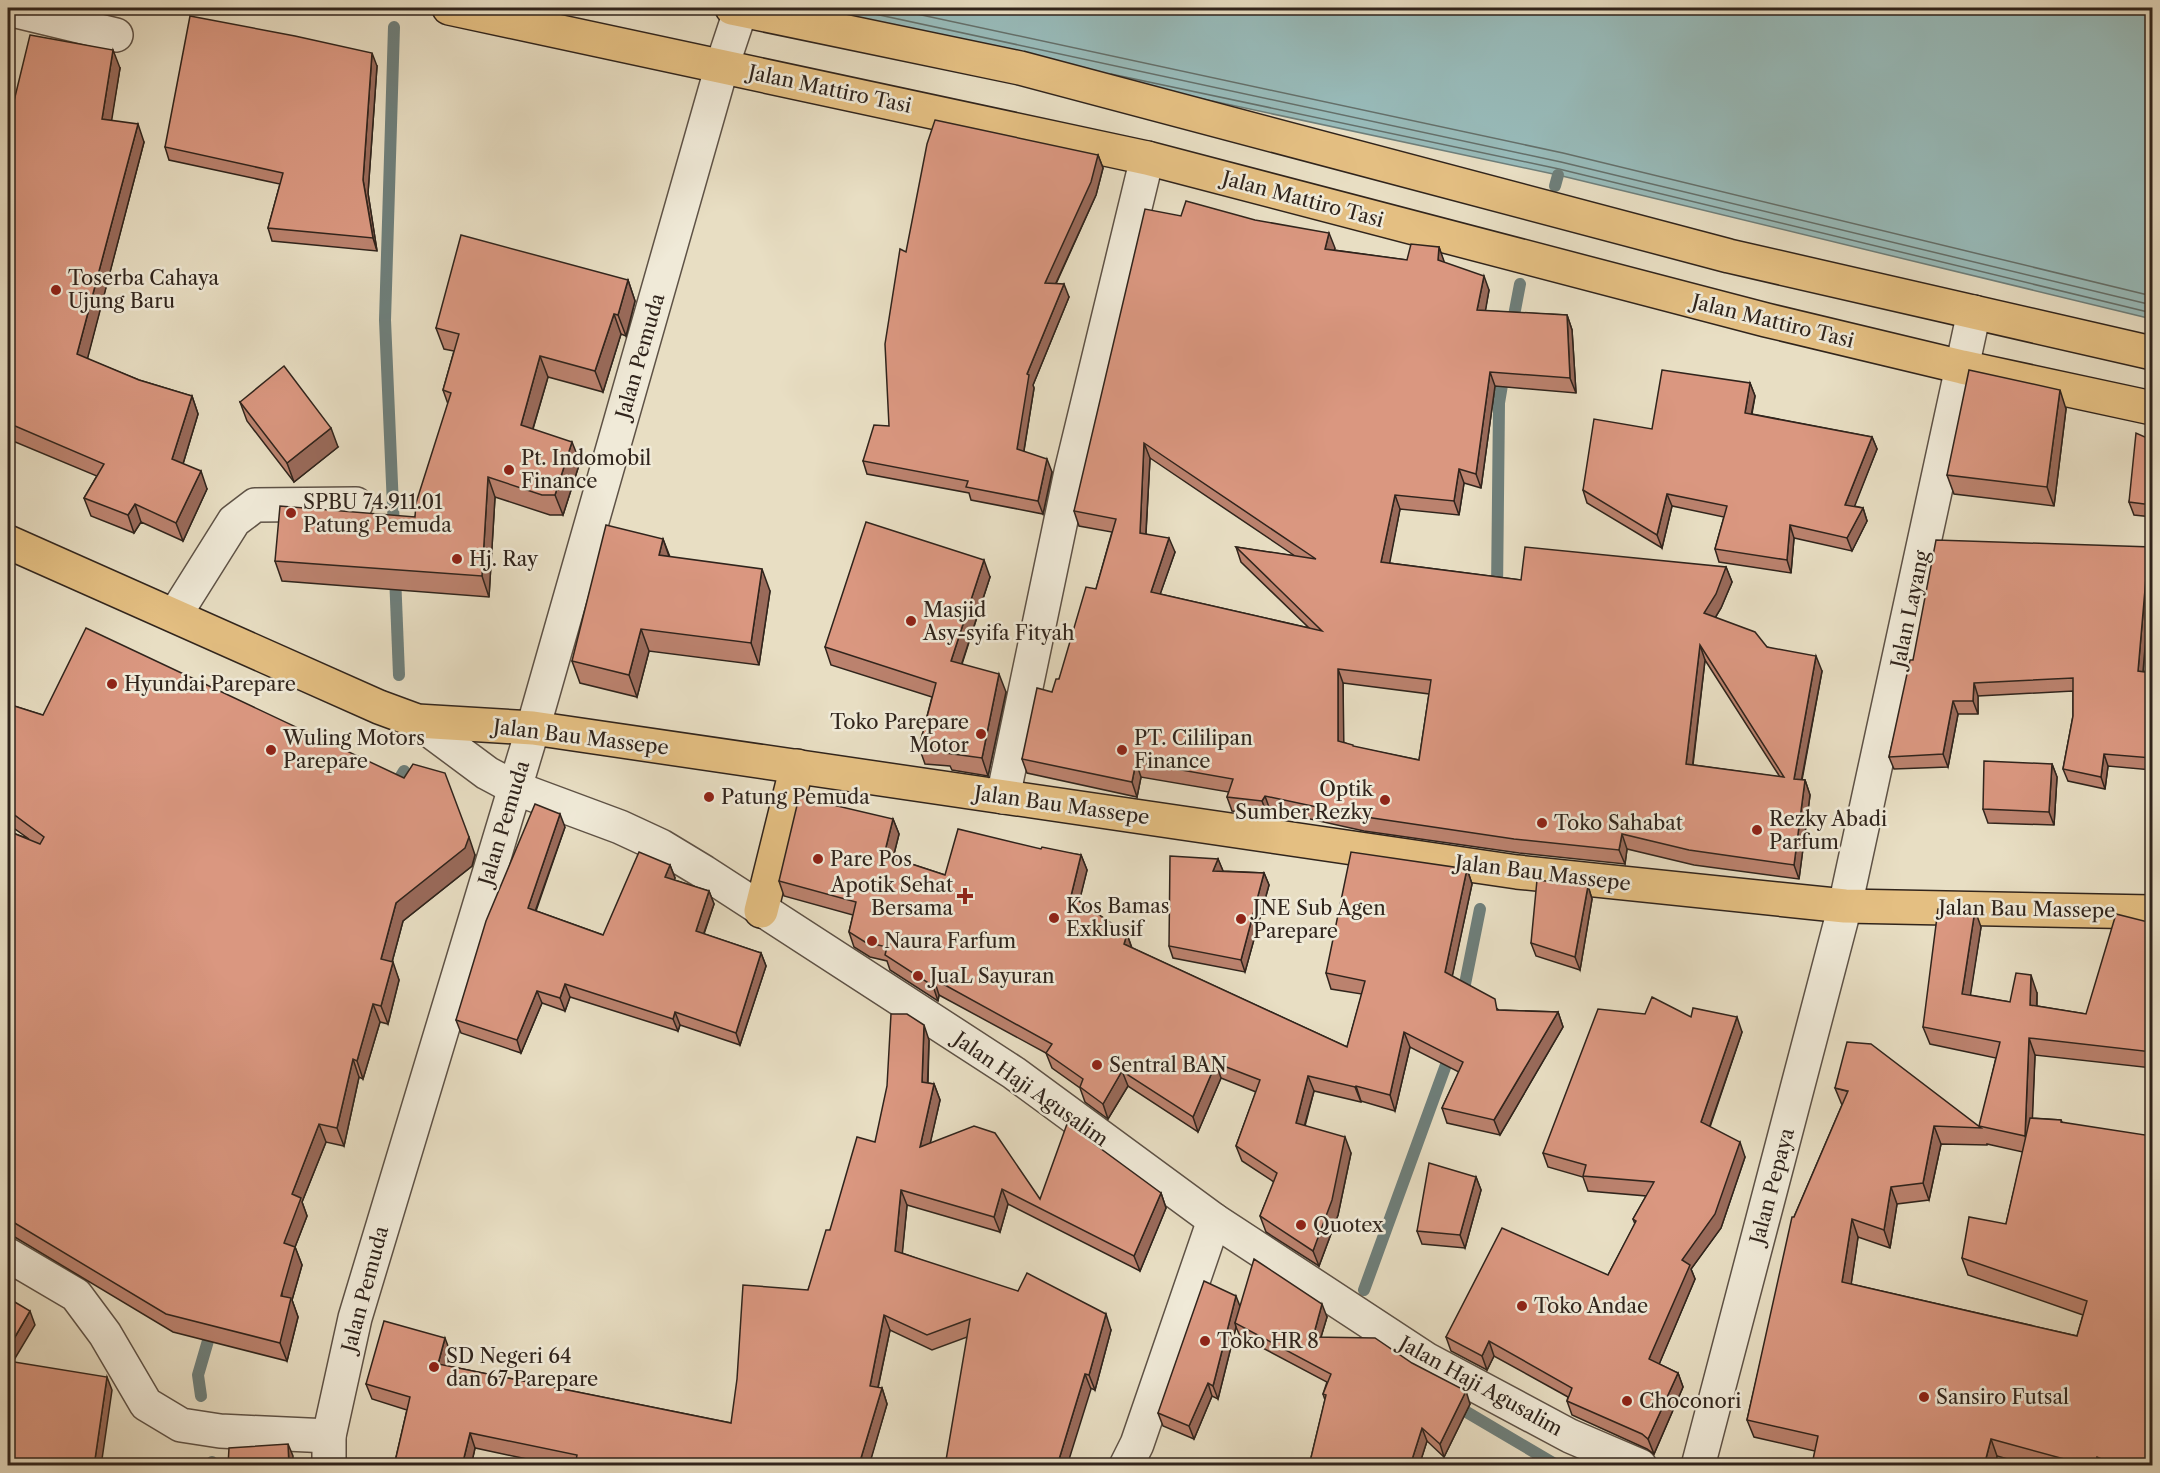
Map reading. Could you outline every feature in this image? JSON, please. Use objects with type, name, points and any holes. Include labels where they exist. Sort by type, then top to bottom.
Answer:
[{"type":"main road","name":"Jalan Mattiro Tasi","points":[[449,8],[1147,158],[1766,320],[1962,368],[2152,408]]},
{"type":"main road","points":[[737,8],[1020,68],[1729,256],[2152,353]]},
{"type":"main road","name":"Jalan Bau Massepe","points":[[8,542],[380,707],[417,721],[533,728],[1517,872],[1845,906],[2152,912]]},
{"type":"main road","points":[[761,911],[797,766]]},
{"type":"street","name":"Jalan Pemuda","points":[[329,1451],[355,1318],[533,728],[737,8]]},
{"type":"street","points":[[8,9],[116,34]]},
{"type":"street","points":[[1003,797],[1071,472],[1147,158]]},
{"type":"street","name":"Jalan Layang","points":[[1845,906],[1974,312]]},
{"type":"street","points":[[175,615],[234,521],[255,505],[356,504]]},
{"type":"street","name":"Jalan Haji Agusalim","points":[[417,721],[487,773],[515,788],[620,827],[661,846],[704,872],[1014,1074],[1214,1220],[1426,1359],[1570,1436],[1640,1466]]},
{"type":"street","name":"Jalan Pepaya","points":[[1698,1466],[1845,906]]},
{"type":"street","points":[[1137,1458],[1214,1220]]},
{"type":"street","points":[[8,1256],[76,1295],[105,1335],[146,1404],[181,1425],[329,1451]]},
{"type":"water","points":[[785,8],[2152,8],[2152,319],[1558,175]]},
{"type":"building","points":[[190,16],[372,53],[363,180],[373,238],[268,228],[283,173],[165,147]]},
{"type":"building","points":[[30,35],[113,50],[102,119],[138,124],[77,354],[139,380],[192,396],[172,459],[201,471],[176,523],[135,504],[128,515],[84,498],[104,464],[8,423],[8,104],[13,105]]},
{"type":"building","points":[[935,120],[1098,155],[1091,182],[1045,283],[1064,284],[1027,374],[1029,375],[1017,449],[1047,459],[1038,501],[966,487],[968,481],[863,461],[874,425],[889,426],[885,344],[900,249],[906,252],[927,144]]},
{"type":"building","points":[[1186,201],[1255,220],[1329,233],[1325,249],[1407,260],[1411,244],[1439,247],[1438,260],[1484,276],[1477,310],[1567,315],[1570,378],[1490,372],[1476,474],[1459,469],[1454,501],[1395,495],[1381,562],[1521,580],[1525,547],[1726,567],[1716,594],[1704,613],[1755,632],[1767,647],[1816,656],[1794,779],[1805,780],[1794,865],[1689,850],[1622,834],[1619,850],[1514,839],[1359,816],[1265,796],[1262,801],[1227,797],[1233,779],[1136,762],[1132,782],[1022,759],[1037,688],[1052,692],[1056,679],[1059,679],[1086,587],[1096,589],[1116,519],[1074,511],[1145,209],[1181,216]],"holes":[[[1144,443],[1316,559],[1236,547],[1322,631],[1151,592],[1169,538],[1140,533]],[[1700,645],[1784,777],[1686,764]],[[1338,669],[1431,680],[1419,760],[1338,741]]]},
{"type":"building","points":[[461,235],[628,280],[618,315],[614,314],[595,371],[540,356],[521,425],[572,442],[555,495],[542,495],[488,477],[482,576],[275,561],[280,506],[415,517],[416,503],[451,393],[443,390],[459,334],[436,328]]},
{"type":"building","points":[[284,366],[331,428],[287,463],[240,402]]},
{"type":"building","points":[[1662,370],[1750,383],[1745,413],[1872,437],[1845,505],[1863,508],[1847,538],[1790,525],[1787,560],[1715,549],[1727,506],[1667,494],[1657,535],[1583,490],[1594,419],[1652,429]]},
{"type":"building","points":[[1969,370],[2060,390],[2047,487],[1947,475]]},
{"type":"building","points":[[2150,424],[2152,424],[2152,505],[2129,502],[2136,433],[2147,438]]},
{"type":"building","name":"Masjid Asy-syifa Fityah","points":[[866,522],[984,560],[951,661],[999,674],[982,758],[946,753],[946,749],[919,747],[936,683],[825,647]]},
{"type":"building","points":[[606,525],[663,539],[659,555],[762,569],[751,643],[641,629],[629,675],[572,661]]},
{"type":"building","points":[[1936,540],[2152,547],[2152,577],[2146,578],[2138,671],[2152,673],[2152,758],[2104,754],[2101,777],[2063,769],[2073,716],[2073,678],[1974,683],[1973,701],[1953,701],[1943,754],[1889,757],[1910,660],[1913,660]]},
{"type":"building","points":[[86,628],[404,778],[413,764],[445,773],[469,837],[465,848],[396,903],[381,959],[393,962],[381,1006],[373,1004],[357,1061],[353,1059],[337,1128],[319,1124],[292,1194],[301,1198],[284,1243],[295,1247],[281,1296],[291,1298],[280,1343],[166,1314],[8,1219],[8,831],[40,844],[44,837],[8,810],[8,704],[43,715]]},
{"type":"building","points":[[1984,761],[2052,764],[2049,812],[1983,809]]},
{"type":"building","points":[[799,797],[893,819],[884,855],[945,875],[958,829],[1041,849],[1042,847],[1081,855],[1071,896],[1127,934],[1124,944],[1347,1047],[1365,981],[1326,973],[1351,852],[1467,869],[1445,972],[1495,999],[1497,1010],[1558,1012],[1494,1120],[1442,1108],[1463,1062],[1404,1032],[1390,1095],[1308,1076],[1296,1123],[1345,1137],[1332,1200],[1313,1251],[1260,1216],[1277,1173],[1236,1146],[1260,1080],[1216,1063],[1193,1117],[1122,1071],[1103,1104],[1080,1087],[1083,1079],[1046,1053],[1052,1044],[934,979],[933,986],[885,955],[887,947],[865,942],[849,932],[856,902],[779,881]]},
{"type":"building","points":[[535,804],[560,814],[528,908],[603,935],[639,852],[670,865],[665,877],[709,891],[696,931],[761,953],[736,1033],[675,1012],[673,1019],[565,984],[560,998],[537,991],[517,1040],[456,1020],[486,921]]},
{"type":"building","points":[[1170,856],[1218,859],[1213,871],[1264,873],[1241,960],[1169,946]]},
{"type":"building","points":[[1537,880],[1588,886],[1575,957],[1531,943]]},
{"type":"building","points":[[1938,909],[1975,910],[1962,994],[2010,1002],[2016,973],[2031,975],[2030,1005],[2086,1014],[2116,914],[2152,923],[2152,1052],[2029,1038],[2025,1136],[1979,1126],[2000,1042],[1923,1027]]},
{"type":"building","points":[[1652,997],[1691,1017],[1693,1008],[1737,1017],[1701,1122],[1740,1142],[1715,1214],[1682,1260],[1690,1265],[1649,1359],[1678,1373],[1648,1439],[1642,1434],[1567,1401],[1572,1388],[1489,1341],[1482,1356],[1446,1337],[1502,1228],[1608,1275],[1636,1221],[1633,1219],[1654,1182],[1583,1176],[1586,1165],[1543,1153],[1598,1009],[1645,1014]]},
{"type":"building","points":[[891,1014],[907,1014],[924,1025],[922,1082],[934,1084],[920,1147],[974,1126],[995,1133],[1040,1199],[1067,1124],[1161,1193],[1134,1256],[1002,1189],[994,1217],[901,1190],[895,1251],[1018,1291],[1027,1273],[1106,1314],[1089,1375],[1085,1374],[1057,1466],[945,1466],[970,1319],[927,1335],[884,1315],[870,1386],[882,1388],[861,1458],[891,1466],[575,1466],[577,1455],[470,1433],[462,1466],[394,1466],[410,1397],[366,1384],[384,1321],[445,1338],[438,1364],[731,1423],[737,1379],[743,1285],[808,1290],[826,1230],[830,1230],[857,1137],[875,1142],[887,1086]]},
{"type":"building","points":[[1847,1042],[1871,1044],[1981,1128],[1934,1126],[1923,1183],[1891,1187],[1884,1230],[1852,1219],[1842,1282],[2077,1336],[2087,1301],[1962,1258],[1969,1217],[2006,1224],[2030,1118],[2061,1120],[2061,1122],[2151,1136],[2152,1126],[2152,1466],[2118,1466],[2097,1457],[2095,1466],[2090,1466],[1991,1439],[1984,1466],[1817,1466],[1812,1464],[1818,1436],[1747,1420],[1792,1217],[1794,1217],[1848,1091],[1835,1088]]},
{"type":"building","points":[[1429,1163],[1476,1177],[1460,1235],[1417,1231]]},
{"type":"building","points":[[1254,1259],[1322,1304],[1313,1337],[1375,1338],[1412,1363],[1466,1391],[1440,1444],[1422,1428],[1410,1466],[1309,1466],[1326,1395],[1323,1394],[1331,1374],[1235,1323]]},
{"type":"building","name":"Toko HR 8","points":[[1204,1281],[1236,1296],[1213,1386],[1208,1383],[1189,1426],[1158,1413]]},
{"type":"building","points":[[8,1298],[30,1311],[8,1349]]},
{"type":"building","points":[[8,1361],[107,1377],[94,1466],[8,1466]]},
{"type":"building","points":[[288,1444],[289,1466],[228,1466],[229,1448]]},
{"type":"waterway","points":[[394,27],[385,320],[394,530]]},
{"type":"waterway","points":[[1555,186],[1558,175]]},
{"type":"waterway","points":[[1512,326],[1520,284]]},
{"type":"waterway","points":[[1497,592],[1499,403],[1504,373]]},
{"type":"waterway","points":[[395,575],[399,675]]},
{"type":"waterway","points":[[392,791],[404,771]]},
{"type":"waterway","points":[[1462,999],[1480,909]]},
{"type":"waterway","points":[[1364,1290],[1451,1051]]},
{"type":"waterway","points":[[201,1396],[198,1375],[212,1327]]},
{"type":"waterway","points":[[1453,1404],[1558,1466]]},
{"type":"place","name":"Toserba Cahaya Ujung Baru","points":[[56,290]]},
{"type":"place","name":"Pt. Indomobil Finance","points":[[509,470]]},
{"type":"place","name":"SPBU 74.911.01 Patung Pemuda","points":[[291,513]]},
{"type":"place","name":"Hj. Ray","points":[[457,559]]},
{"type":"place","name":"Masjid Asy-syifa Fityah","points":[[911,621]]},
{"type":"place","name":"Hyundai Parepare","points":[[112,684]]},
{"type":"place","name":"Toko Parepare Motor","points":[[981,734]]},
{"type":"place","name":"Wuling Motors Parepare","points":[[271,750]]},
{"type":"place","name":"PT. Cililipan Finance","points":[[1122,750]]},
{"type":"place","name":"Patung Pemuda","points":[[709,797]]},
{"type":"place","name":"Optik Sumber Rezky","points":[[1385,800]]},
{"type":"place","name":"Toko Sahabat","points":[[1542,823]]},
{"type":"place","name":"Rezky Abadi Parfum","points":[[1757,830]]},
{"type":"place","name":"Pare Pos","points":[[818,859]]},
{"type":"place","name":"Apotik Sehat Bersama","points":[[965,896]]},
{"type":"place","name":"Kos Bamas Exklusif","points":[[1054,918]]},
{"type":"place","name":"JNE Sub Agen Parepare","points":[[1241,919]]},
{"type":"place","name":"Naura Farfum","points":[[872,941]]},
{"type":"place","name":"JuaL Sayuran","points":[[918,976]]},
{"type":"place","name":"Sentral BAN","points":[[1097,1065]]},
{"type":"place","name":"Quotex","points":[[1301,1225]]},
{"type":"place","name":"Toko Andae","points":[[1522,1306]]},
{"type":"place","name":"Toko HR 8","points":[[1205,1341]]},
{"type":"place","name":"SD Negeri 64 dan 67 Parepare","points":[[434,1367]]},
{"type":"place","name":"Sansiro Futsal","points":[[1924,1397]]},
{"type":"place","name":"Choconori","points":[[1627,1401]]}]
